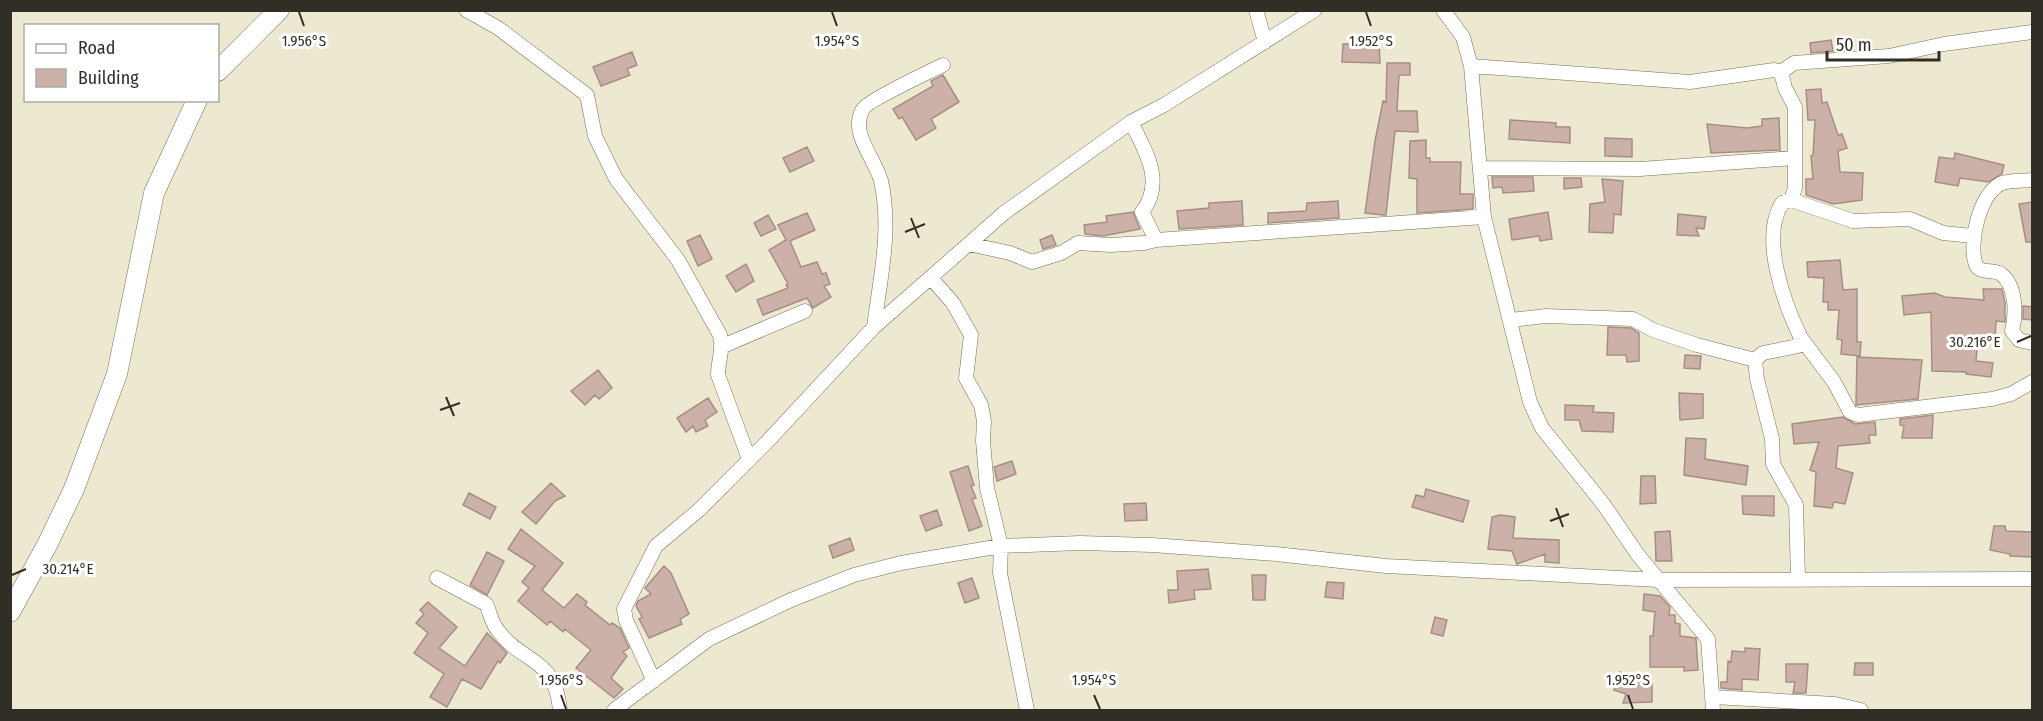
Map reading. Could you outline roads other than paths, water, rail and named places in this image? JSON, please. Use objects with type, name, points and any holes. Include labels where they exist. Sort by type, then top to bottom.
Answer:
[{"type":"street","points":[[219,70],[279,10]]},
{"type":"street","points":[[466,10],[498,28],[587,95],[595,136],[616,179],[688,276],[723,346],[718,362],[718,375],[749,459]]},
{"type":"street","points":[[1256,10],[1265,42]]},
{"type":"street","points":[[654,681],[626,620],[626,603],[646,570],[656,546],[699,510],[874,327],[1004,213],[1131,122],[1164,105],[1315,10]]},
{"type":"street","points":[[1443,10],[1463,37],[1470,66],[1484,217],[1530,402],[1542,428],[1604,505],[1658,580],[1708,639],[1713,704],[1835,704],[1861,711]]},
{"type":"street","points":[[1781,72],[1794,63],[1889,56],[1944,44],[2032,32]]},
{"type":"street","points":[[874,327],[887,220],[878,171],[860,135],[858,121],[864,106],[943,65]]},
{"type":"street","points":[[1470,66],[1689,82],[1730,74],[1774,70],[1781,72]]},
{"type":"street","points":[[1781,72],[1785,88],[1795,107],[1797,129],[1794,158],[1796,188],[1791,200]]},
{"type":"street","points":[[10,612],[47,545],[74,489],[117,374],[154,193],[197,102]]},
{"type":"street","points":[[1131,122],[1150,162],[1154,186],[1150,201],[1142,212],[1156,240]]},
{"type":"street","points":[[1480,168],[1640,169],[1794,158]]},
{"type":"street","points":[[2032,180],[2001,184],[1988,195],[1981,208],[1973,236],[1976,264],[1982,270],[2001,274],[2011,285],[2015,321],[2012,331],[2019,340],[2032,343]]},
{"type":"street","points":[[1973,236],[1943,232],[1910,219],[1894,217],[1852,221],[1791,200],[1782,203],[1776,213],[1775,259],[1779,286],[1801,338],[1834,382],[1850,412],[1858,415],[1992,399],[2011,394],[2032,382]]},
{"type":"street","points":[[969,244],[1010,253],[1032,262],[1060,253],[1078,243],[1110,245],[1144,243],[1156,240],[1484,217]]},
{"type":"street","points":[[931,278],[953,303],[971,335],[966,378],[981,405],[984,421],[982,441],[987,488],[1001,546],[1000,573],[1027,711]]},
{"type":"street","points":[[723,346],[805,311]]},
{"type":"street","points":[[1510,320],[1546,316],[1633,319],[1653,330],[1697,345],[1755,360]]},
{"type":"street","points":[[1755,360],[1763,353],[1798,346],[1801,338]]},
{"type":"street","points":[[1755,360],[1757,379],[1772,439],[1773,464],[1796,505],[1798,578]]},
{"type":"street","points":[[614,711],[709,639],[854,575],[901,563],[1001,546],[1080,543],[1152,545],[1276,554],[1386,566],[1658,580],[2032,579]]},
{"type":"street","points":[[437,578],[486,604],[492,621],[502,636],[551,675],[557,688],[560,711]]}]
